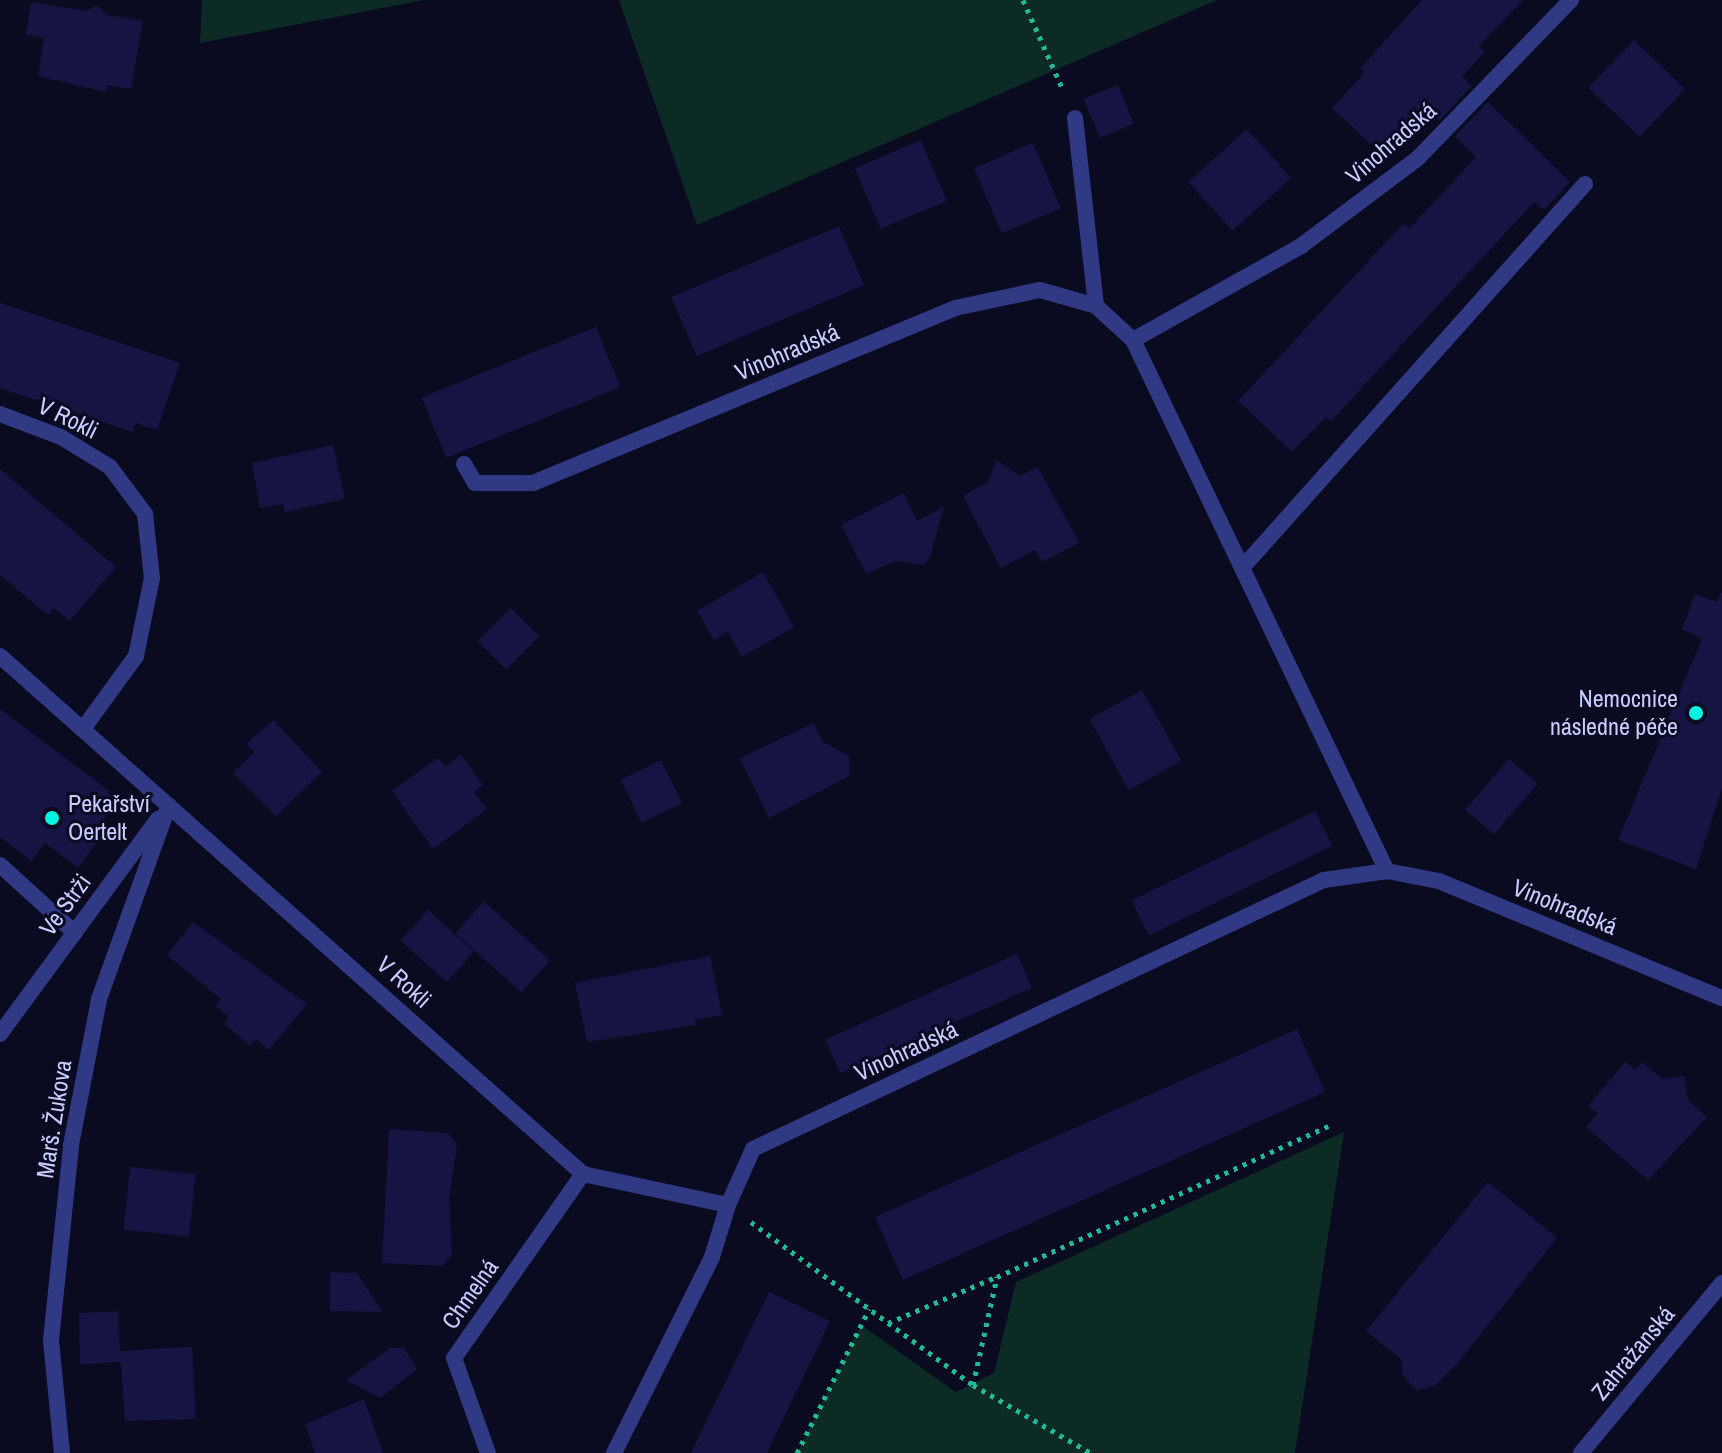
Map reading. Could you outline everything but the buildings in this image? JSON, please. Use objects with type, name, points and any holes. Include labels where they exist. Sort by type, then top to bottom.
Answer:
[{"type":"street","name":"Vinohradská","points":[[1133,340],[1301,246],[1418,158],[1571,0]]},
{"type":"street","points":[[1075,118],[1096,306]]},
{"type":"street","points":[[1242,568],[1585,184]]},
{"type":"street","name":"Vinohradská","points":[[464,464],[475,483],[533,483],[955,308],[1040,290],[1096,306],[1133,340],[1387,871]]},
{"type":"street","name":"V Rokli","points":[[0,414],[61,437],[110,467],[145,514],[152,578],[136,656],[83,729]]},
{"type":"street","name":"V Rokli","points":[[0,656],[583,1174],[728,1205]]},
{"type":"street","name":"Ve Strži","points":[[0,1034],[169,805]]},
{"type":"street","name":"Marš. Žukova","points":[[62,1453],[51,1340],[71,1145],[99,999],[169,805]]},
{"type":"street","points":[[0,865],[75,933]]},
{"type":"street","name":"Vinohradská","points":[[614,1453],[712,1257],[728,1205],[753,1149],[1324,880],[1387,871],[1439,881],[1722,998]]},
{"type":"street","name":"Chmelná","points":[[488,1453],[454,1358],[583,1174]]},
{"type":"street","name":"Zahražanská","points":[[1581,1453],[1722,1283]]},
{"type":"path","points":[[1023,0],[1075,118]]},
{"type":"path","points":[[888,1323],[997,1277],[1331,1125]]},
{"type":"path","points":[[728,1205],[973,1385],[1091,1453]]},
{"type":"path","points":[[973,1385],[997,1277]]},
{"type":"path","points":[[797,1453],[869,1309]]},
{"type":"green space","points":[[202,0],[424,0],[200,43]]},
{"type":"green space","points":[[619,0],[1217,0],[697,225]]},
{"type":"green space","points":[[1344,1132],[1295,1453],[797,1453],[861,1325],[956,1392],[994,1373],[1016,1282]]},
{"type":"place","name":"Nemocnice následné péče","points":[[1696,713]]},
{"type":"place","name":"Pekařství Oertelt","points":[[52,818]]}]
